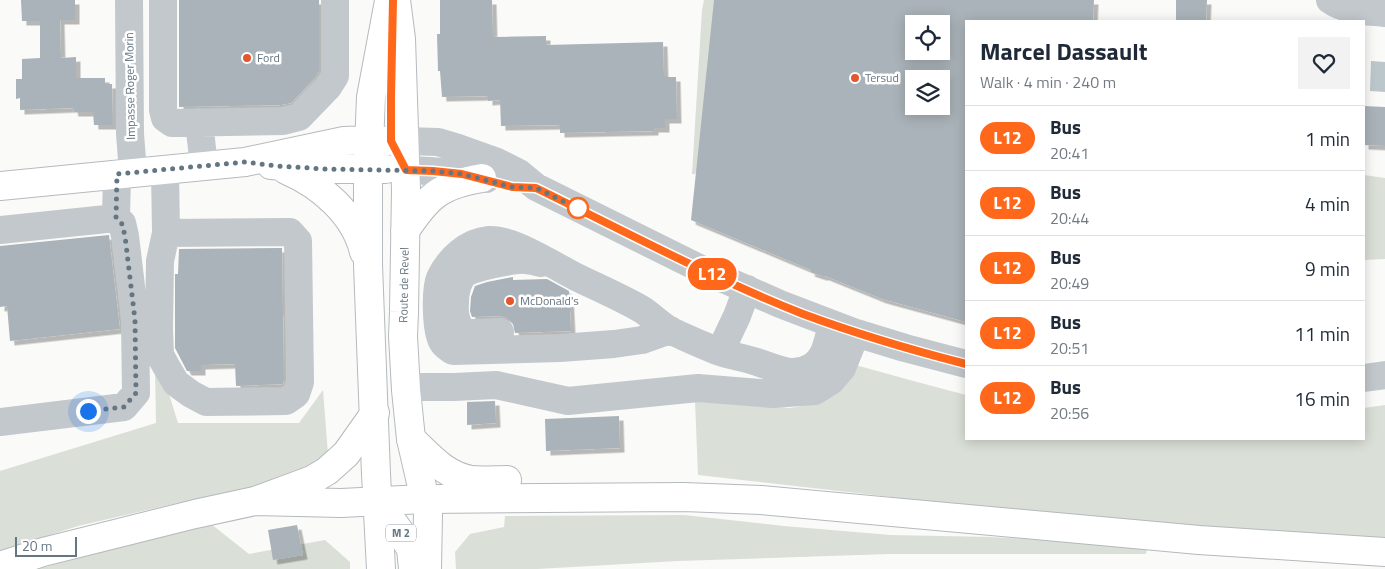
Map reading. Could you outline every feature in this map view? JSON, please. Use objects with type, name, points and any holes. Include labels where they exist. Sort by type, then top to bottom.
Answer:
[{"type":"main road","name":"Route de Revel","points":[[389,0],[371,97],[388,141],[386,170],[405,231],[403,336],[406,390],[411,439],[428,513],[427,569]]},
{"type":"main road","name":"Route de Revel","points":[[382,569],[368,265],[386,170],[388,141],[402,39],[395,0]]},
{"type":"main road","points":[[0,186],[245,162],[344,141],[388,141]]},
{"type":"main road","points":[[245,162],[326,169],[386,170]]},
{"type":"main road","points":[[276,166],[308,181],[340,208],[362,242],[368,265]]},
{"type":"main road","name":"M 2","points":[[386,170],[394,312],[403,336]]},
{"type":"main road","points":[[405,231],[431,197],[463,181],[482,178]]},
{"type":"main road","points":[[0,566],[43,552],[255,501],[312,480],[327,471],[346,454],[374,412]]},
{"type":"main road","points":[[411,439],[444,470],[456,476],[473,480],[594,479],[635,484],[684,497]]},
{"type":"main road","points":[[255,501],[342,503],[424,499],[684,497],[761,500],[1199,540],[1385,552]]},
{"type":"main road","name":"M 2","points":[[378,501],[411,549],[413,569]]},
{"type":"street","name":"Impasse Roger Morin","points":[[116,218],[130,134],[129,0]]},
{"type":"street","points":[[163,0],[163,110],[165,118],[172,123],[283,121],[299,117],[328,87],[335,76],[335,0]]},
{"type":"street","points":[[1330,0],[1336,4],[1351,8],[1385,14]]},
{"type":"street","points":[[199,122],[204,166]]},
{"type":"street","points":[[388,141],[438,142],[497,162],[519,173],[536,188],[688,262],[804,314],[905,348],[965,364]]},
{"type":"street","points":[[165,170],[166,233],[160,261],[160,355],[176,383],[206,402],[286,401],[296,394],[300,382],[298,241],[290,232],[166,233]]},
{"type":"street","points":[[386,170],[462,174],[512,187],[536,188]]},
{"type":"street","points":[[0,230],[116,218],[122,224],[135,320],[136,393],[124,407],[0,422]]},
{"type":"street","points":[[670,330],[642,340],[614,344],[548,348],[528,330],[474,334],[463,332],[457,325],[454,310],[455,293],[466,260],[476,243],[490,240],[504,242],[525,250],[642,309],[670,330],[720,352],[757,362],[782,372],[799,371],[812,367],[844,328]]},
{"type":"street","points":[[466,260],[478,268],[525,260],[552,265]]},
{"type":"street","points":[[720,352],[747,289]]},
{"type":"street","points":[[406,390],[418,387],[496,385],[568,401],[698,388],[773,394],[815,391],[831,380],[842,368],[844,328]]},
{"type":"street","points":[[1365,378],[1385,375]]},
{"type":"shaded area","points":[[704,0],[726,0],[699,166],[695,174],[692,174],[702,10]]},
{"type":"shaded area","points":[[1371,61],[1385,62],[1385,92],[1370,91]]},
{"type":"shaded area","points":[[1365,175],[1385,178],[1385,259],[1365,260]]},
{"type":"shaded area","points":[[852,364],[965,395],[965,440],[1365,440],[1365,408],[1385,405],[1385,542],[1104,521],[698,475],[695,401],[790,408],[811,403]]},
{"type":"shaded area","points":[[161,368],[178,423],[299,423],[323,390],[328,455],[288,479],[78,526],[0,551],[0,471],[156,423],[155,369]]},
{"type":"shaded area","points":[[684,515],[890,535],[991,537],[1087,542],[1147,549],[1146,554],[889,554],[678,561],[537,569],[456,569],[455,552],[470,534],[504,527],[505,516]]},
{"type":"shaded area","points":[[211,524],[249,554],[325,540],[350,562],[350,569],[38,569],[176,532]]},
{"type":"building","points":[[21,0],[75,0],[75,20],[60,20],[61,58],[76,57],[76,78],[105,78],[105,84],[112,84],[113,125],[94,125],[93,112],[74,112],[73,108],[20,110],[20,98],[16,99],[16,79],[22,79],[22,59],[40,58],[40,21],[22,21]]},
{"type":"building","name":"Ford","points":[[179,0],[319,0],[319,71],[316,77],[291,103],[281,105],[179,107]]},
{"type":"building","points":[[440,0],[492,0],[493,37],[546,36],[546,45],[663,42],[664,77],[676,77],[677,119],[665,119],[665,128],[654,128],[654,131],[560,133],[560,125],[501,126],[500,100],[488,101],[488,96],[442,97],[440,71],[438,71],[437,34],[440,34]]},
{"type":"building","points":[[714,0],[1094,0],[1093,20],[965,20],[965,322],[882,299],[825,276],[810,272],[811,270],[691,220]]},
{"type":"building","points":[[1176,0],[1207,0],[1206,20],[1176,20]]},
{"type":"building","points":[[1365,106],[1385,107],[1385,146],[1365,145]]},
{"type":"building","points":[[109,235],[120,329],[10,341],[7,306],[0,307],[0,246]]},
{"type":"building","points":[[282,248],[283,384],[236,386],[235,364],[201,365],[201,371],[187,371],[175,348],[175,274],[178,274],[179,249]]},
{"type":"building","name":"McDonald's","points":[[513,277],[513,280],[547,279],[569,291],[571,331],[515,333],[513,324],[507,318],[499,316],[472,317],[470,311],[471,297],[475,286]]},
{"type":"building","points":[[495,401],[496,423],[467,425],[467,402]]},
{"type":"building","points":[[619,416],[620,448],[546,451],[545,419]]},
{"type":"building","points":[[297,525],[303,555],[273,560],[268,530]]},
{"type":"bus line","name":"L12","points":[[393,0],[391,141],[406,170],[462,174],[512,187],[536,188],[704,270],[804,314],[856,333],[965,364]]},
{"type":"place","name":"Ford","points":[[247,58]]},
{"type":"place","name":"Tersud","points":[[855,78]]},
{"type":"place","name":"McDonald's","points":[[510,301]]},
{"type":"route","points":[[88,411],[124,407],[136,393],[135,320],[125,236],[122,224],[116,218],[117,174],[245,162],[326,169],[433,171],[482,178],[512,187],[536,188],[578,208]]}]
